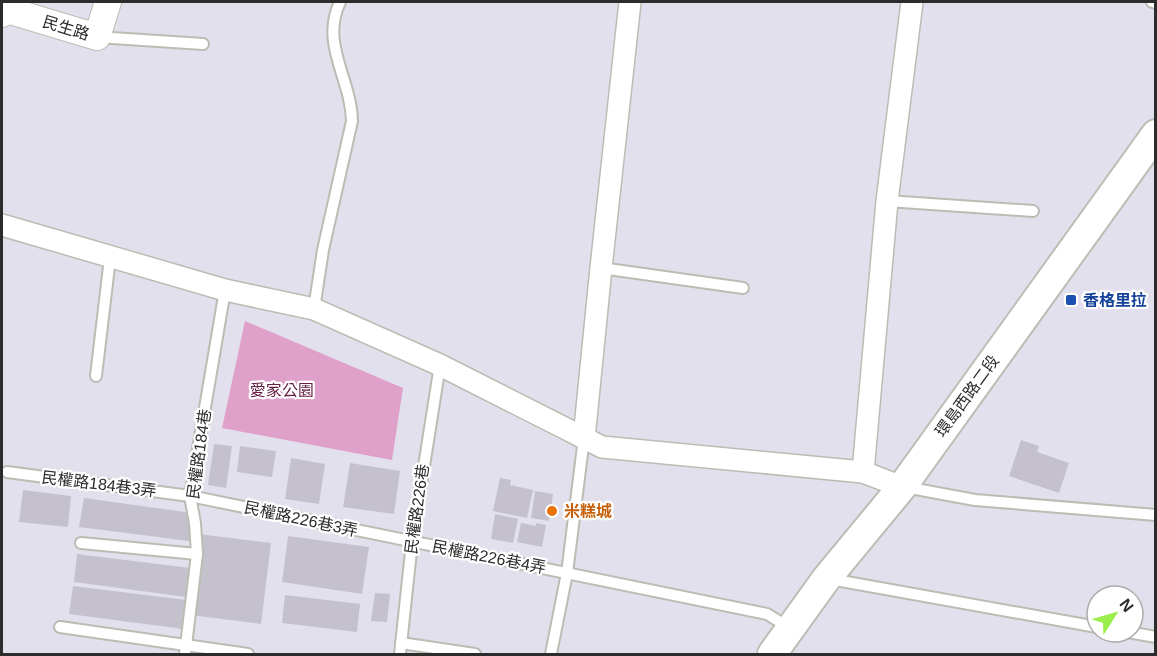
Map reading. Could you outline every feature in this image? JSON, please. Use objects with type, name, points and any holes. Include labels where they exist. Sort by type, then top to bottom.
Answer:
[{"type":"main road","name":"環島西路二段","points":[[772,654],[826,579],[902,487],[1155,134]]},
{"type":"street","name":"民生路","points":[[2,10],[97,37],[108,2]]},
{"type":"street","points":[[584,438],[630,2]]},
{"type":"street","points":[[863,472],[886,201],[912,2]]},
{"type":"street","points":[[2,225],[225,290],[314,309],[440,365],[602,447],[863,472],[902,487]]},
{"type":"lane","points":[[314,309],[323,250],[352,121],[352,103],[333,40],[334,15],[340,2]]},
{"type":"lane","points":[[97,37],[202,44]]},
{"type":"lane","points":[[886,201],[1033,211]]},
{"type":"lane","points":[[96,376],[110,258]]},
{"type":"lane","points":[[601,267],[743,288]]},
{"type":"lane","name":"民權路184巷","points":[[186,649],[197,554],[190,496],[225,290]]},
{"type":"lane","name":"民權路226巷","points":[[400,649],[412,542],[440,365]]},
{"type":"lane","points":[[551,654],[567,573],[584,438]]},
{"type":"lane","name":"民權路184巷3弄","points":[[8,472],[190,496]]},
{"type":"lane","points":[[902,487],[975,500],[1155,516]]},
{"type":"lane","name":"民權路226巷3弄","points":[[190,496],[412,542]]},
{"type":"lane","name":"民權路226巷4弄","points":[[412,542],[767,614],[790,628]]},
{"type":"lane","points":[[81,543],[197,554]]},
{"type":"lane","points":[[826,579],[1085,625]]},
{"type":"lane","points":[[60,627],[186,649],[248,654]]},
{"type":"lane","points":[[400,649],[475,654]]},
{"type":"green space","name":"愛家公園","points":[[245,321],[403,388],[392,460],[222,428]]},
{"type":"building","points":[[1021,440],[1039,446],[1037,452],[1069,463],[1059,493],[1009,476]]},
{"type":"building","points":[[214,444],[232,446],[226,488],[208,485]]},
{"type":"building","points":[[240,446],[276,451],[272,477],[237,472]]},
{"type":"building","points":[[291,458],[325,464],[319,504],[285,499]]},
{"type":"building","points":[[350,463],[400,471],[394,514],[343,507]]},
{"type":"building","points":[[500,478],[511,480],[510,485],[533,490],[527,518],[493,511]]},
{"type":"building","points":[[23,490],[71,496],[68,527],[19,522]]},
{"type":"building","points":[[535,491],[553,494],[549,521],[531,518]]},
{"type":"building","points":[[84,498],[185,512],[191,524],[189,541],[79,527]]},
{"type":"building","points":[[495,514],[518,519],[513,543],[491,539]]},
{"type":"building","points":[[521,523],[546,525],[542,547],[517,542]]},
{"type":"building","points":[[199,534],[271,543],[261,624],[190,615]]},
{"type":"building","points":[[288,536],[369,547],[362,594],[282,582]]},
{"type":"building","points":[[77,554],[190,568],[186,597],[74,582]]},
{"type":"building","points":[[73,586],[186,600],[183,629],[69,614]]},
{"type":"building","points":[[375,593],[390,594],[387,622],[371,621]]},
{"type":"building","points":[[285,595],[360,604],[357,632],[282,623]]},
{"type":"place","name":"香格里拉","points":[[1071,300]]},
{"type":"place","name":"米糕城","points":[[552,511]]}]
